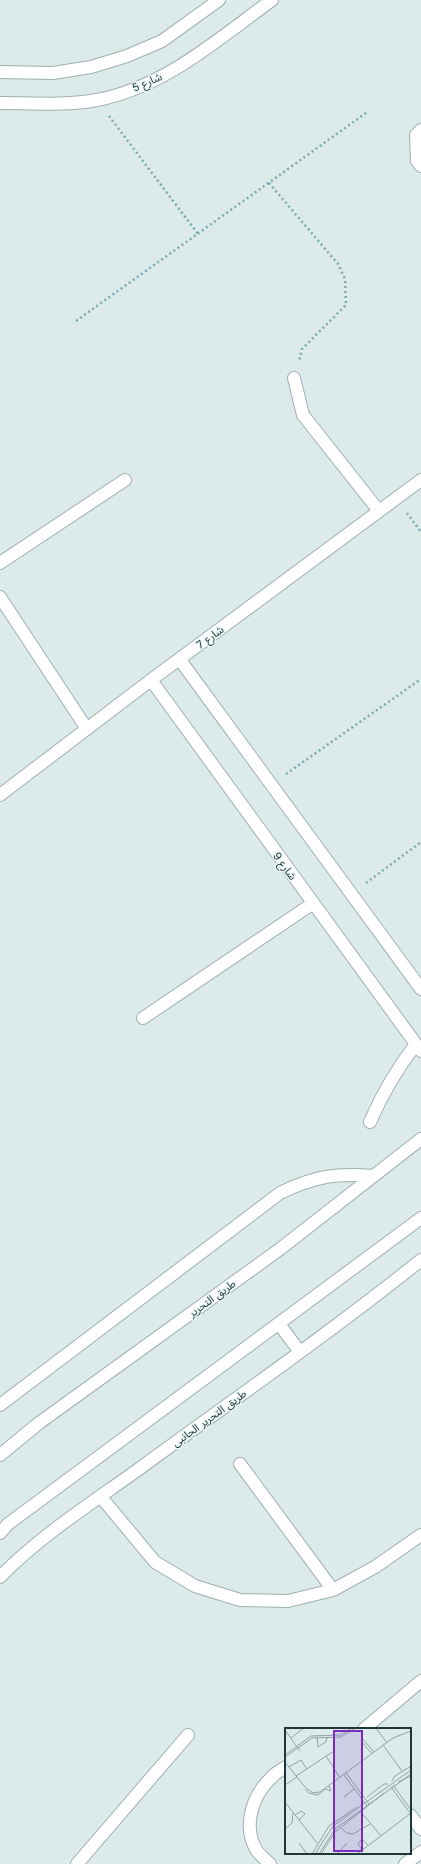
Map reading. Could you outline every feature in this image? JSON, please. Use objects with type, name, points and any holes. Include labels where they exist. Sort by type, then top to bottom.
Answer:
[{"type":"street","points":[[0,72],[53,73],[91,67],[127,56],[162,41],[219,0]]},
{"type":"street","name":"شارع 5","points":[[0,103],[55,104],[97,100],[138,88],[178,68],[272,0]]},
{"type":"street","points":[[421,130],[416,136],[418,161],[421,166]]},
{"type":"street","points":[[294,378],[303,415],[379,511]]},
{"type":"street","points":[[0,562],[125,480]]},
{"type":"street","name":"شارع 7","points":[[0,794],[421,480]]},
{"type":"street","points":[[0,597],[87,729]]},
{"type":"street","points":[[180,660],[421,989]]},
{"type":"street","name":"شارع 9","points":[[151,680],[312,904],[419,1047]]},
{"type":"street","points":[[144,1018],[312,904]]},
{"type":"street","points":[[370,1122],[382,1094],[397,1068],[419,1047]]},
{"type":"street","name":"طريق التحرير","points":[[0,1455],[39,1423],[280,1249],[421,1139]]},
{"type":"street","points":[[0,1405],[280,1193],[303,1182],[326,1176],[350,1174],[374,1176]]},
{"type":"street","points":[[0,1533],[14,1520],[421,1218]]},
{"type":"street","name":"طريق التحرير الجانبى","points":[[0,1577],[13,1564],[55,1529],[420,1264]]},
{"type":"street","points":[[279,1324],[300,1352]]},
{"type":"street","points":[[240,1464],[333,1590]]},
{"type":"street","points":[[100,1497],[155,1562],[195,1586],[240,1600],[288,1601],[333,1590],[375,1567],[421,1535]]},
{"type":"street","points":[[365,1728],[421,1681]]},
{"type":"street","points":[[77,1864],[188,1735]]},
{"type":"street","points":[[270,1864],[258,1852],[251,1838],[250,1818],[257,1796],[271,1777],[285,1768]]},
{"type":"street","points":[[411,1816],[421,1829]]},
{"type":"street","points":[[405,1864],[421,1852]]},
{"type":"path","points":[[97,100],[198,234]]},
{"type":"path","points":[[76,321],[366,113]]},
{"type":"path","points":[[269,183],[338,264],[345,279],[346,305],[302,349],[294,378]]},
{"type":"path","points":[[271,784],[421,679]]},
{"type":"path","points":[[352,894],[421,842]]}]
